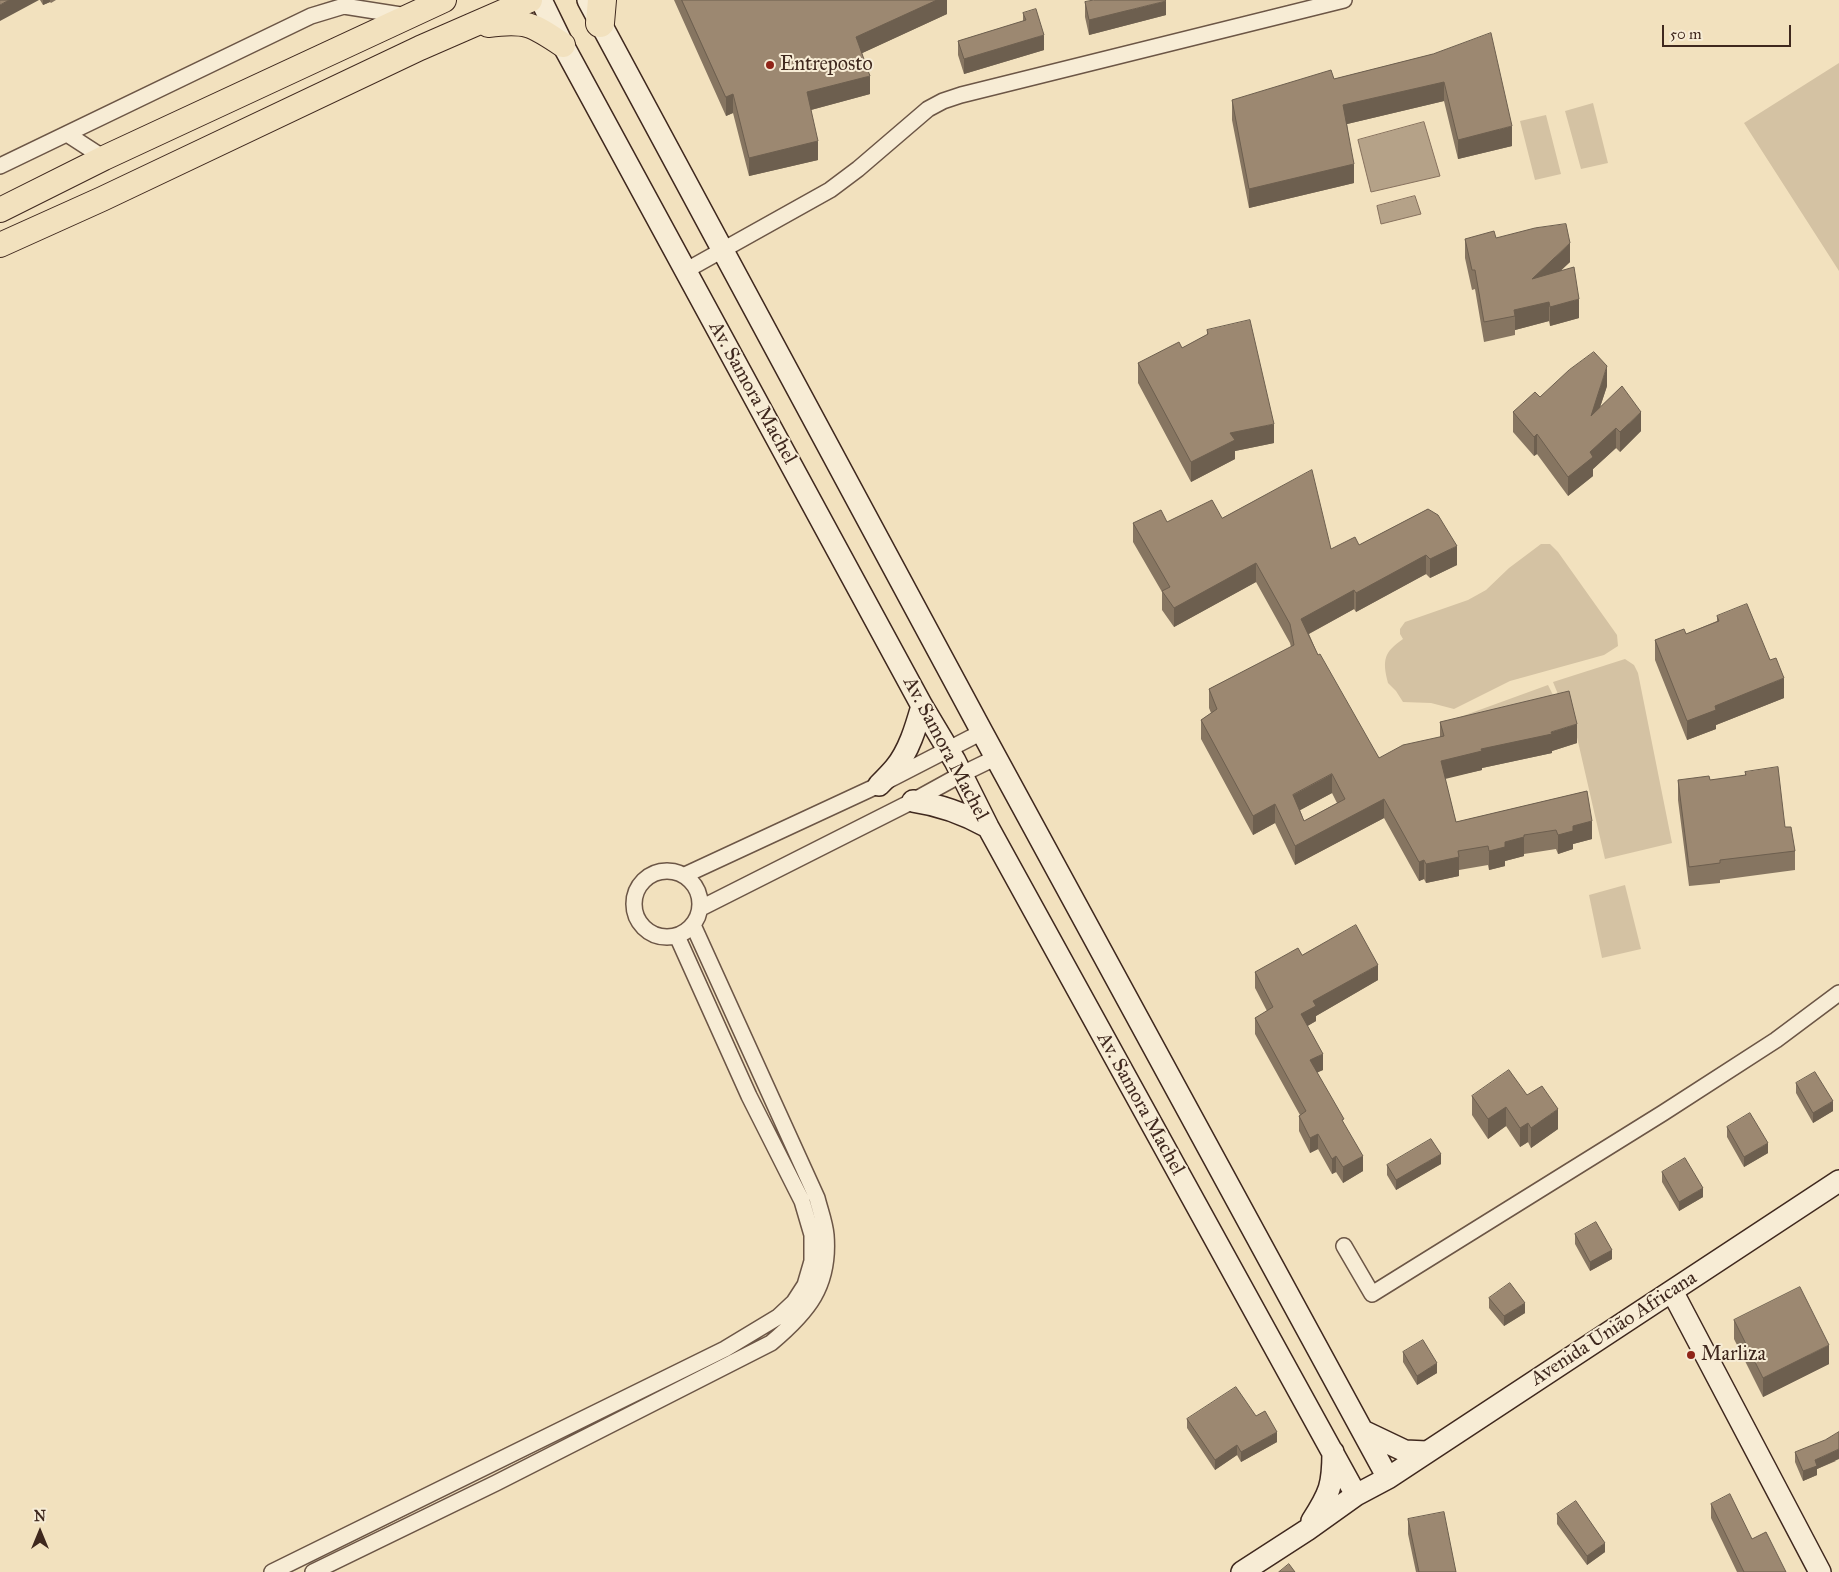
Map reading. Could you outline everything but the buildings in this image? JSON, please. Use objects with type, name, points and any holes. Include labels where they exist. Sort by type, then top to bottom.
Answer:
[{"type":"main road","points":[[0,210],[104,158],[444,0]]},
{"type":"main road","points":[[0,245],[102,199],[420,48],[530,0]]},
{"type":"main road","name":"Av. Samora Machel","points":[[541,0],[562,45],[922,706],[962,774],[988,828],[1356,1494]]},
{"type":"main road","name":"Av. Samora Machel","points":[[596,8],[982,732],[1388,1478]]},
{"type":"main road","points":[[469,28],[506,22],[524,23],[539,29],[562,45]]},
{"type":"main road","points":[[879,786],[896,768],[905,752],[915,730],[922,706]]},
{"type":"main road","points":[[913,801],[951,809],[968,816],[988,828]]},
{"type":"main road","name":"Avenida União Africana","points":[[1242,1572],[1307,1530],[1356,1494],[1388,1478],[1839,1181]]},
{"type":"main road","points":[[1672,1291],[1820,1572]]},
{"type":"main road","points":[[1362,1431],[1405,1451],[1427,1452]]},
{"type":"main road","points":[[1307,1530],[1326,1499],[1333,1478],[1333,1452]]},
{"type":"street","points":[[686,271],[830,190],[858,169],[928,109],[943,101],[1344,0]]},
{"type":"street","points":[[0,166],[311,16],[344,6],[410,16]]},
{"type":"street","points":[[68,134],[104,158]]},
{"type":"street","points":[[685,876],[879,786],[982,732]]},
{"type":"street","points":[[701,908],[997,757]]},
{"type":"street","points":[[667,871],[685,876],[698,890],[701,908],[693,926],[677,936],[659,936],[642,927],[634,910],[636,891],[648,876],[667,871]]},
{"type":"street","points":[[313,1572],[496,1483],[771,1342],[796,1322],[816,1296],[824,1269],[826,1235],[817,1198],[693,926]]},
{"type":"street","points":[[272,1572],[725,1349],[778,1317],[798,1296],[805,1284],[812,1261],[812,1234],[802,1201],[750,1096],[677,936]]},
{"type":"street","points":[[1344,1246],[1372,1294],[1671,1108],[1776,1040],[1839,994]]},
{"type":"shaded area","points":[[1839,63],[1839,271],[1744,123]]},
{"type":"shaded area","points":[[1593,103],[1608,163],[1581,169],[1565,111]]},
{"type":"shaded area","points":[[1546,115],[1561,174],[1535,180],[1520,121]]},
{"type":"shaded area","points":[[1424,122],[1440,176],[1371,192],[1358,140]]},
{"type":"shaded area","points":[[1415,196],[1421,214],[1381,224],[1377,206]]},
{"type":"shaded area","points":[[1541,544],[1550,544],[1558,552],[1617,635],[1618,646],[1604,655],[1510,681],[1454,709],[1431,703],[1403,702],[1388,683],[1385,662],[1388,653],[1403,639],[1400,629],[1405,622],[1468,600],[1486,590],[1509,568]]},
{"type":"shaded area","points":[[1625,659],[1634,665],[1638,673],[1672,843],[1605,859],[1570,707],[1562,704],[1553,682]]},
{"type":"shaded area","points":[[1548,685],[1556,701],[1449,721]]},
{"type":"shaded area","points":[[1625,885],[1641,949],[1602,958],[1589,895]]},
{"type":"place","name":"Entreposto","points":[[770,65]]},
{"type":"place","name":"Marliza","points":[[1691,1355]]}]
